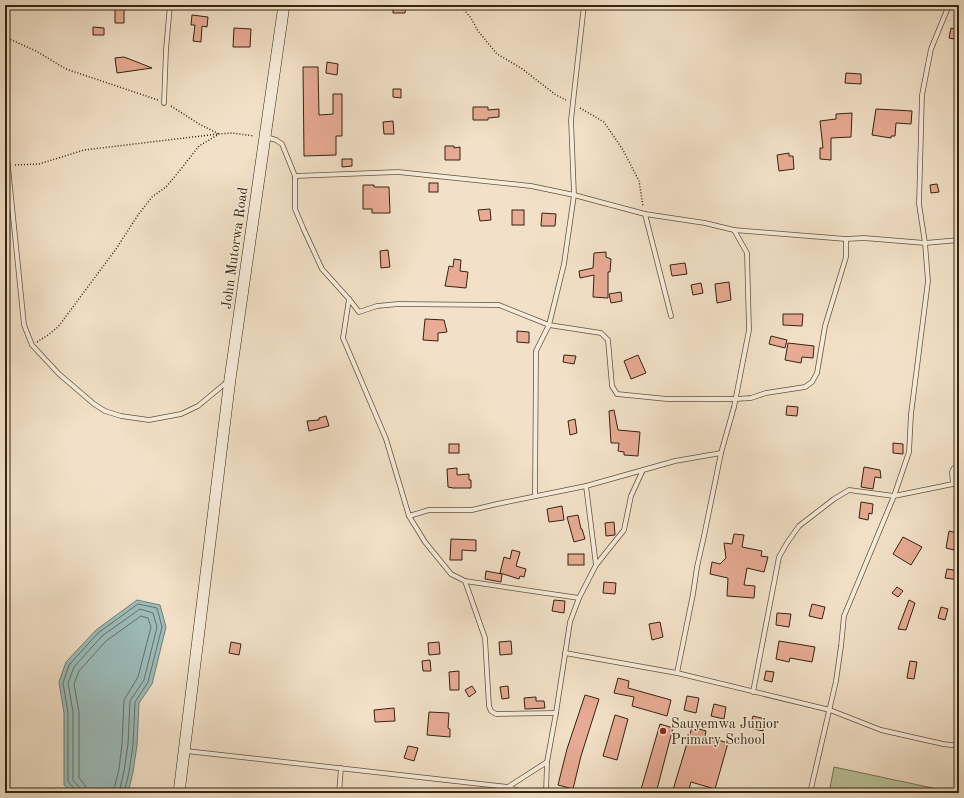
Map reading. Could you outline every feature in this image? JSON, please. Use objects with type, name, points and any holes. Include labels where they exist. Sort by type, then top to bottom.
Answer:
[{"type":"street","name":"John Mutorwa Road","points":[[178,793],[230,379],[284,5]]},
{"type":"lane","points":[[164,103],[166,50],[170,5]]},
{"type":"lane","points":[[535,496],[536,351],[549,326],[564,264],[574,195],[571,120],[584,5]]},
{"type":"lane","points":[[810,793],[830,710],[842,646],[844,616],[894,496],[908,452],[911,414],[928,281],[926,243],[919,204],[922,95],[931,48],[949,5]]},
{"type":"lane","points":[[5,136],[24,325],[32,345],[59,374],[94,404],[105,411],[121,416],[149,420],[181,414],[198,406],[230,379]]},
{"type":"lane","points":[[266,137],[276,140],[282,144],[295,176],[295,208],[322,268],[359,312],[377,306],[398,304],[502,306],[549,326],[601,333],[608,340],[612,386],[617,394],[667,399],[736,399],[752,398],[766,393],[805,387],[812,382],[817,373],[825,326],[846,257],[846,239]]},
{"type":"lane","points":[[295,176],[398,172],[531,186],[574,195],[644,214],[705,223],[734,230],[846,239],[864,238],[926,243],[959,240]]},
{"type":"lane","points":[[644,214],[671,316]]},
{"type":"lane","points":[[677,673],[693,594],[696,567],[721,453],[736,399],[749,330],[747,253],[734,230]]},
{"type":"lane","points":[[349,299],[343,338],[386,439],[409,516],[425,542],[451,574],[465,581],[579,598]]},
{"type":"lane","points":[[409,516],[429,510],[472,510],[586,486],[642,472],[675,461],[721,453]]},
{"type":"lane","points":[[753,692],[779,557],[799,526],[834,499],[849,490],[894,496],[953,484],[952,472],[954,468],[959,468]]},
{"type":"lane","points":[[546,793],[547,762],[570,622],[579,598],[596,565],[624,530],[631,496],[642,472]]},
{"type":"lane","points":[[586,486],[596,565]]},
{"type":"lane","points":[[465,581],[485,638],[489,706],[491,711],[496,714],[556,713]]},
{"type":"lane","points":[[565,652],[677,673],[830,710],[881,730],[943,744],[959,746]]},
{"type":"lane","points":[[183,751],[508,787],[525,793]]},
{"type":"lane","points":[[508,787],[547,762]]},
{"type":"lane","points":[[339,793],[341,768]]},
{"type":"path","points":[[460,5],[471,18],[478,31],[497,54],[521,68],[556,95],[604,122],[623,150],[639,181],[644,214]]},
{"type":"path","points":[[5,37],[36,51],[66,68],[164,103],[219,134]]},
{"type":"path","points":[[8,165],[39,164],[84,150],[100,147],[219,134],[232,133],[266,137]]},
{"type":"path","points":[[32,345],[48,335],[58,326],[72,309],[152,197],[166,186],[199,146],[219,134]]},
{"type":"green space","points":[[834,767],[942,790],[942,793],[829,793]]},
{"type":"water","points":[[137,600],[160,605],[166,627],[152,684],[139,703],[137,745],[128,793],[83,793],[71,791],[64,785],[64,713],[59,682],[66,662],[96,630]]},
{"type":"building","points":[[115,5],[124,6],[124,23],[115,23]]},
{"type":"building","points":[[393,5],[406,5],[405,13],[393,13]]},
{"type":"building","points":[[192,15],[208,17],[207,27],[202,26],[201,42],[193,41],[195,25],[191,25]]},
{"type":"building","points":[[93,27],[104,28],[104,35],[93,35]]},
{"type":"building","points":[[234,28],[251,29],[250,47],[233,47]]},
{"type":"building","points":[[951,28],[959,30],[959,40],[949,38]]},
{"type":"building","points":[[124,57],[152,68],[117,73],[115,58]]},
{"type":"building","points":[[327,62],[338,64],[337,75],[326,73]]},
{"type":"building","points":[[303,67],[318,67],[319,115],[333,114],[333,94],[342,94],[342,136],[336,136],[336,155],[304,156]]},
{"type":"building","points":[[846,73],[861,74],[861,84],[845,83]]},
{"type":"building","points":[[393,89],[401,89],[401,98],[393,97]]},
{"type":"building","points":[[473,107],[488,107],[488,110],[499,109],[499,117],[488,118],[488,120],[473,120]]},
{"type":"building","points":[[876,109],[912,111],[911,124],[896,123],[895,136],[891,136],[891,138],[872,135]]},
{"type":"building","points":[[852,113],[851,137],[831,138],[831,160],[820,159],[820,148],[823,148],[820,121],[836,119],[836,114]]},
{"type":"building","points":[[393,121],[394,134],[384,134],[383,122]]},
{"type":"building","points":[[445,146],[454,146],[454,148],[460,147],[460,160],[445,160]]},
{"type":"building","points":[[789,153],[789,156],[793,156],[794,169],[779,171],[777,155]]},
{"type":"building","points":[[342,159],[352,159],[352,166],[342,167]]},
{"type":"building","points":[[429,183],[438,183],[438,192],[429,192]]},
{"type":"building","points":[[937,184],[939,192],[931,193],[930,185]]},
{"type":"building","points":[[363,185],[389,187],[390,213],[372,213],[372,209],[363,209]]},
{"type":"building","points":[[490,209],[491,220],[480,221],[478,210]]},
{"type":"building","points":[[512,210],[524,210],[524,225],[512,225]]},
{"type":"building","points":[[542,213],[556,214],[555,226],[541,226]]},
{"type":"building","points":[[388,250],[390,267],[381,268],[380,251]]},
{"type":"building","points":[[606,252],[606,257],[611,259],[610,272],[608,272],[608,298],[593,297],[594,275],[580,278],[579,271],[593,268],[594,253]]},
{"type":"building","points":[[454,259],[461,260],[460,271],[468,272],[466,288],[445,286],[449,266],[453,267]]},
{"type":"building","points":[[685,263],[687,274],[672,276],[670,265]]},
{"type":"building","points":[[729,282],[731,300],[717,303],[715,284]]},
{"type":"building","points":[[701,283],[703,293],[693,295],[691,285]]},
{"type":"building","points":[[621,292],[622,301],[611,303],[609,294]]},
{"type":"building","points":[[783,314],[803,314],[802,326],[783,325]]},
{"type":"building","points":[[425,319],[444,320],[447,332],[438,333],[438,341],[423,340]]},
{"type":"building","points":[[517,331],[529,332],[529,343],[517,342]]},
{"type":"building","points":[[771,336],[787,340],[785,348],[769,344]]},
{"type":"building","points":[[788,343],[814,346],[813,358],[802,357],[801,363],[785,360]]},
{"type":"building","points":[[564,355],[576,356],[574,364],[563,362]]},
{"type":"building","points":[[638,355],[646,373],[631,379],[624,361]]},
{"type":"building","points":[[787,406],[798,407],[797,416],[786,415]]},
{"type":"building","points":[[614,410],[618,430],[640,432],[638,456],[624,455],[624,452],[618,451],[619,443],[611,443],[609,411]]},
{"type":"building","points":[[326,416],[329,426],[309,431],[307,421],[319,420],[319,418]]},
{"type":"building","points":[[575,419],[577,433],[570,435],[568,421]]},
{"type":"building","points":[[893,443],[903,444],[903,454],[893,453]]},
{"type":"building","points":[[449,444],[459,444],[459,453],[449,453]]},
{"type":"building","points":[[864,467],[880,470],[881,478],[875,477],[873,489],[861,487]]},
{"type":"building","points":[[457,468],[457,475],[469,474],[471,488],[448,487],[447,469]]},
{"type":"building","points":[[861,502],[873,504],[872,514],[869,513],[868,520],[859,518]]},
{"type":"building","points":[[562,506],[564,520],[549,522],[547,509]]},
{"type":"building","points":[[578,515],[585,539],[574,542],[567,517]]},
{"type":"building","points":[[614,522],[615,535],[606,536],[605,523]]},
{"type":"building","points":[[949,531],[958,533],[954,550],[946,548]]},
{"type":"building","points":[[734,534],[744,535],[742,547],[762,551],[761,556],[768,557],[764,572],[747,568],[744,585],[755,586],[754,598],[727,596],[728,578],[710,574],[712,562],[720,564],[726,558],[724,543],[732,544]]},
{"type":"building","points":[[903,537],[922,547],[911,565],[893,554]]},
{"type":"building","points":[[451,539],[476,540],[476,551],[462,550],[462,560],[450,560]]},
{"type":"building","points":[[512,550],[520,552],[516,566],[526,569],[524,577],[520,576],[519,579],[500,573],[504,557],[510,559]]},
{"type":"building","points":[[568,554],[584,554],[584,565],[568,565]]},
{"type":"building","points":[[947,569],[959,571],[959,580],[945,578]]},
{"type":"building","points":[[486,571],[502,574],[501,582],[485,579]]},
{"type":"building","points":[[604,582],[616,583],[615,594],[603,593]]},
{"type":"building","points":[[897,587],[903,591],[898,597],[892,593]]},
{"type":"building","points":[[554,600],[565,601],[564,613],[552,611]]},
{"type":"building","points":[[909,600],[915,603],[906,630],[898,629]]},
{"type":"building","points":[[812,604],[825,607],[822,619],[809,616]]},
{"type":"building","points":[[941,607],[948,609],[945,620],[938,618]]},
{"type":"building","points":[[777,613],[791,614],[789,627],[776,625]]},
{"type":"building","points":[[660,622],[663,637],[652,640],[649,624]]},
{"type":"building","points":[[511,641],[512,654],[500,655],[499,642]]},
{"type":"building","points":[[779,641],[815,647],[812,662],[790,658],[789,662],[776,659]]},
{"type":"building","points":[[231,642],[241,644],[239,655],[229,653]]},
{"type":"building","points":[[439,642],[440,654],[429,655],[428,643]]},
{"type":"building","points":[[430,660],[431,671],[423,671],[422,661]]},
{"type":"building","points":[[910,661],[917,662],[914,679],[907,678]]},
{"type":"building","points":[[459,671],[459,690],[450,690],[449,672]]},
{"type":"building","points":[[766,671],[774,672],[772,682],[764,680]]},
{"type":"building","points":[[618,678],[629,681],[628,688],[671,700],[667,716],[632,706],[634,697],[614,693]]},
{"type":"building","points":[[472,686],[476,692],[469,697],[465,690]]},
{"type":"building","points":[[508,686],[509,698],[502,699],[500,687]]},
{"type":"building","points":[[585,695],[599,699],[581,756],[573,789],[558,785],[567,749]]},
{"type":"building","points":[[687,696],[699,698],[696,713],[684,710]]},
{"type":"building","points":[[536,697],[536,701],[544,701],[545,708],[525,709],[524,698]]},
{"type":"building","points":[[714,704],[726,707],[724,719],[711,716]]},
{"type":"building","points":[[394,708],[395,721],[375,722],[374,710]]},
{"type":"building","points":[[429,712],[449,713],[448,728],[450,729],[450,737],[427,735]]},
{"type":"building","points":[[615,715],[628,719],[617,760],[603,756]]},
{"type":"building","points":[[753,716],[765,719],[763,731],[750,728]]},
{"type":"building","points":[[660,724],[673,728],[656,793],[640,793]]},
{"type":"building","points":[[692,727],[706,731],[705,736],[728,743],[715,789],[691,782],[688,793],[672,793]]},
{"type":"building","points":[[408,746],[418,748],[414,761],[404,758]]},
{"type":"place","name":"Sauyemwa Junior Primary School","points":[[663,731]]}]
